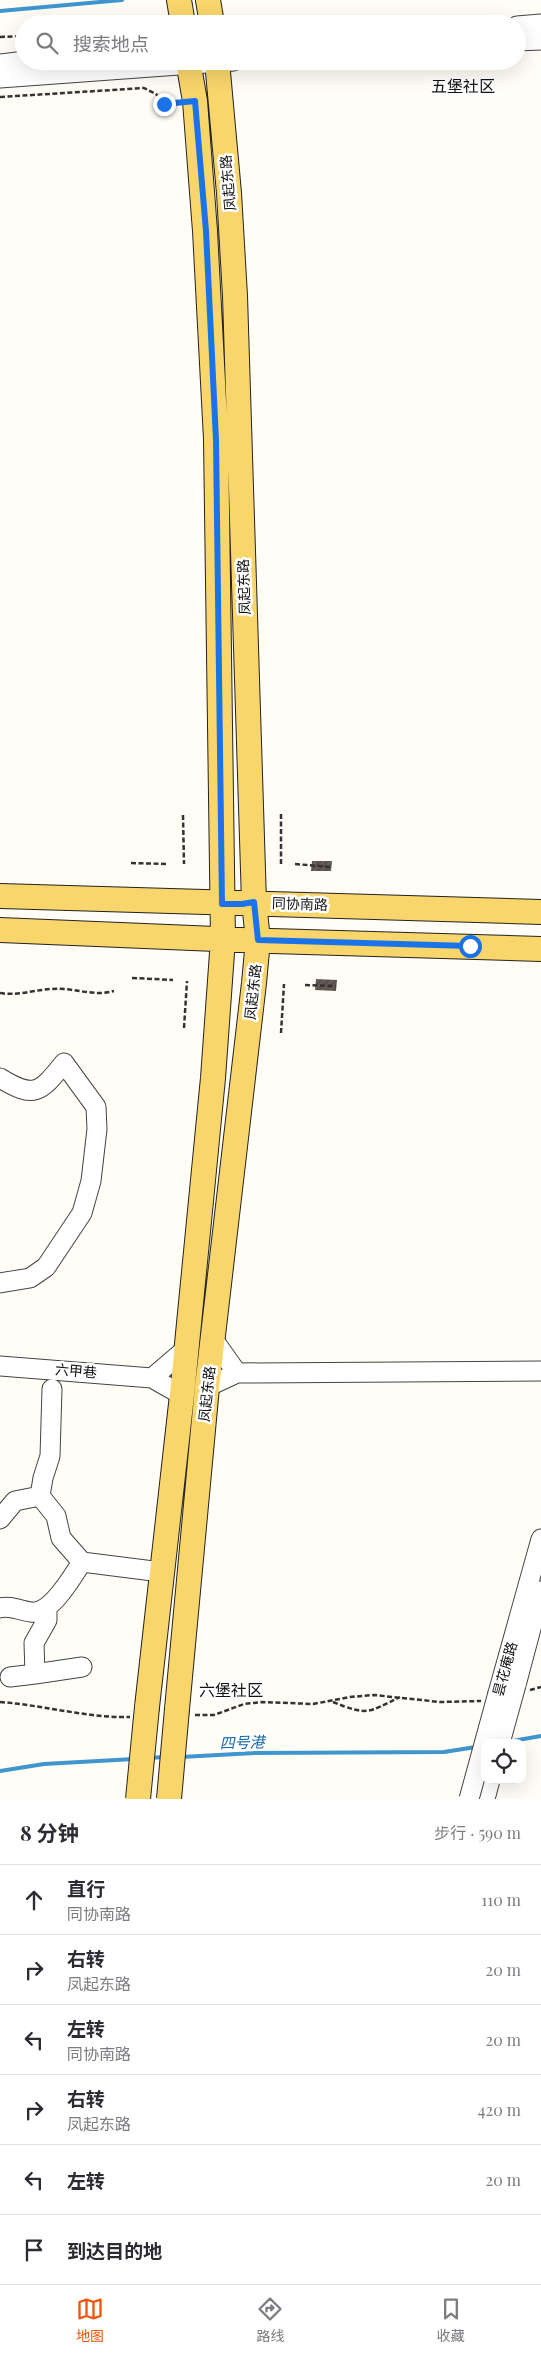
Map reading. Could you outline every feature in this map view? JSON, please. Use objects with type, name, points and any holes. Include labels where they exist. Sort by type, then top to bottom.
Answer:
[{"type":"main road","points":[[208,0],[210,15]]},
{"type":"main road","name":"凤起东路","points":[[138,1799],[143,1712],[162,1572],[182,1395],[213,1078],[223,939],[216,440],[206,231],[195,101],[190,70]]},
{"type":"main road","name":"凤起东路","points":[[169,1799],[181,1712],[207,1387],[258,940],[254,902],[235,296],[223,70]]},
{"type":"main road","name":"同协南路","points":[[0,896],[222,904],[254,902],[541,912]]},
{"type":"main road","points":[[0,930],[541,949]]},
{"type":"street","points":[[526,25],[541,24]]},
{"type":"street","points":[[526,41],[541,40]]},
{"type":"street","points":[[0,64],[15,62]]},
{"type":"street","points":[[0,78],[101,70]]},
{"type":"street","points":[[0,1078],[28,1092],[38,1090],[50,1082],[64,1063],[96,1107],[97,1129],[90,1181],[82,1213],[73,1229],[46,1267],[30,1278],[0,1284]]},
{"type":"street","points":[[213,1339],[237,1373]]},
{"type":"street","points":[[152,1378],[186,1349]]},
{"type":"street","name":"六甲巷","points":[[0,1366],[35,1367],[152,1378],[182,1395]]},
{"type":"street","points":[[207,1387],[237,1373],[541,1371]]},
{"type":"street","points":[[52,1389],[50,1456],[40,1496],[56,1516],[61,1538],[82,1562],[162,1572]]},
{"type":"street","points":[[0,1519],[15,1501],[40,1496]]},
{"type":"street","name":"昙花庵路","points":[[469,1799],[491,1697],[541,1539]]},
{"type":"street","points":[[0,1608],[17,1608],[33,1613],[47,1608],[64,1589],[82,1562]]},
{"type":"street","name":"昙花庵路","points":[[502,1739],[522,1688],[541,1591]]},
{"type":"street","points":[[35,1674],[34,1643],[47,1620],[47,1608]]},
{"type":"street","points":[[10,1677],[82,1667]]},
{"type":"street","points":[[485,1799],[489,1784]]},
{"type":"path","points":[[0,37],[15,36]]},
{"type":"path","points":[[0,97],[144,88],[156,94],[164,104],[195,101]]},
{"type":"path","points":[[281,813],[281,864]]},
{"type":"path","points":[[183,815],[184,864]]},
{"type":"path","points":[[131,863],[167,864]]},
{"type":"path","points":[[295,864],[332,866]]},
{"type":"path","points":[[132,978],[173,980]]},
{"type":"path","points":[[184,1028],[187,981]]},
{"type":"path","points":[[281,1033],[284,984]]},
{"type":"path","points":[[305,985],[336,986]]},
{"type":"path","points":[[0,993],[23,993],[53,988],[96,994],[114,991]]},
{"type":"path","points":[[522,1688],[541,1687]]},
{"type":"path","points":[[181,1712],[214,1715],[244,1704],[262,1702],[313,1704],[374,1695],[440,1702],[474,1703],[491,1697]]},
{"type":"path","points":[[332,1701],[356,1711],[368,1711],[400,1697]]},
{"type":"path","points":[[0,1702],[111,1717],[143,1712]]},
{"type":"building","points":[[312,861],[332,861],[331,871],[311,871]]},
{"type":"building","points":[[316,979],[337,980],[336,991],[315,990]]},
{"type":"waterway","points":[[0,11],[122,0]]},
{"type":"waterway","name":"四号港","points":[[524,1739],[541,1736]]},
{"type":"waterway","name":"四号港","points":[[181,1757],[255,1753],[444,1752],[476,1747]]},
{"type":"waterway","name":"四号港","points":[[149,1758],[164,1757]]},
{"type":"waterway","name":"四号港","points":[[0,1771],[44,1764],[134,1759]]},
{"type":"district","name":"五堡社区","points":[[463,86]]},
{"type":"district","name":"六堡社区","points":[[231,1690]]},
{"type":"route","points":[[164,104],[195,101],[206,231],[216,440],[222,904],[254,902],[258,940],[470,946]]}]
